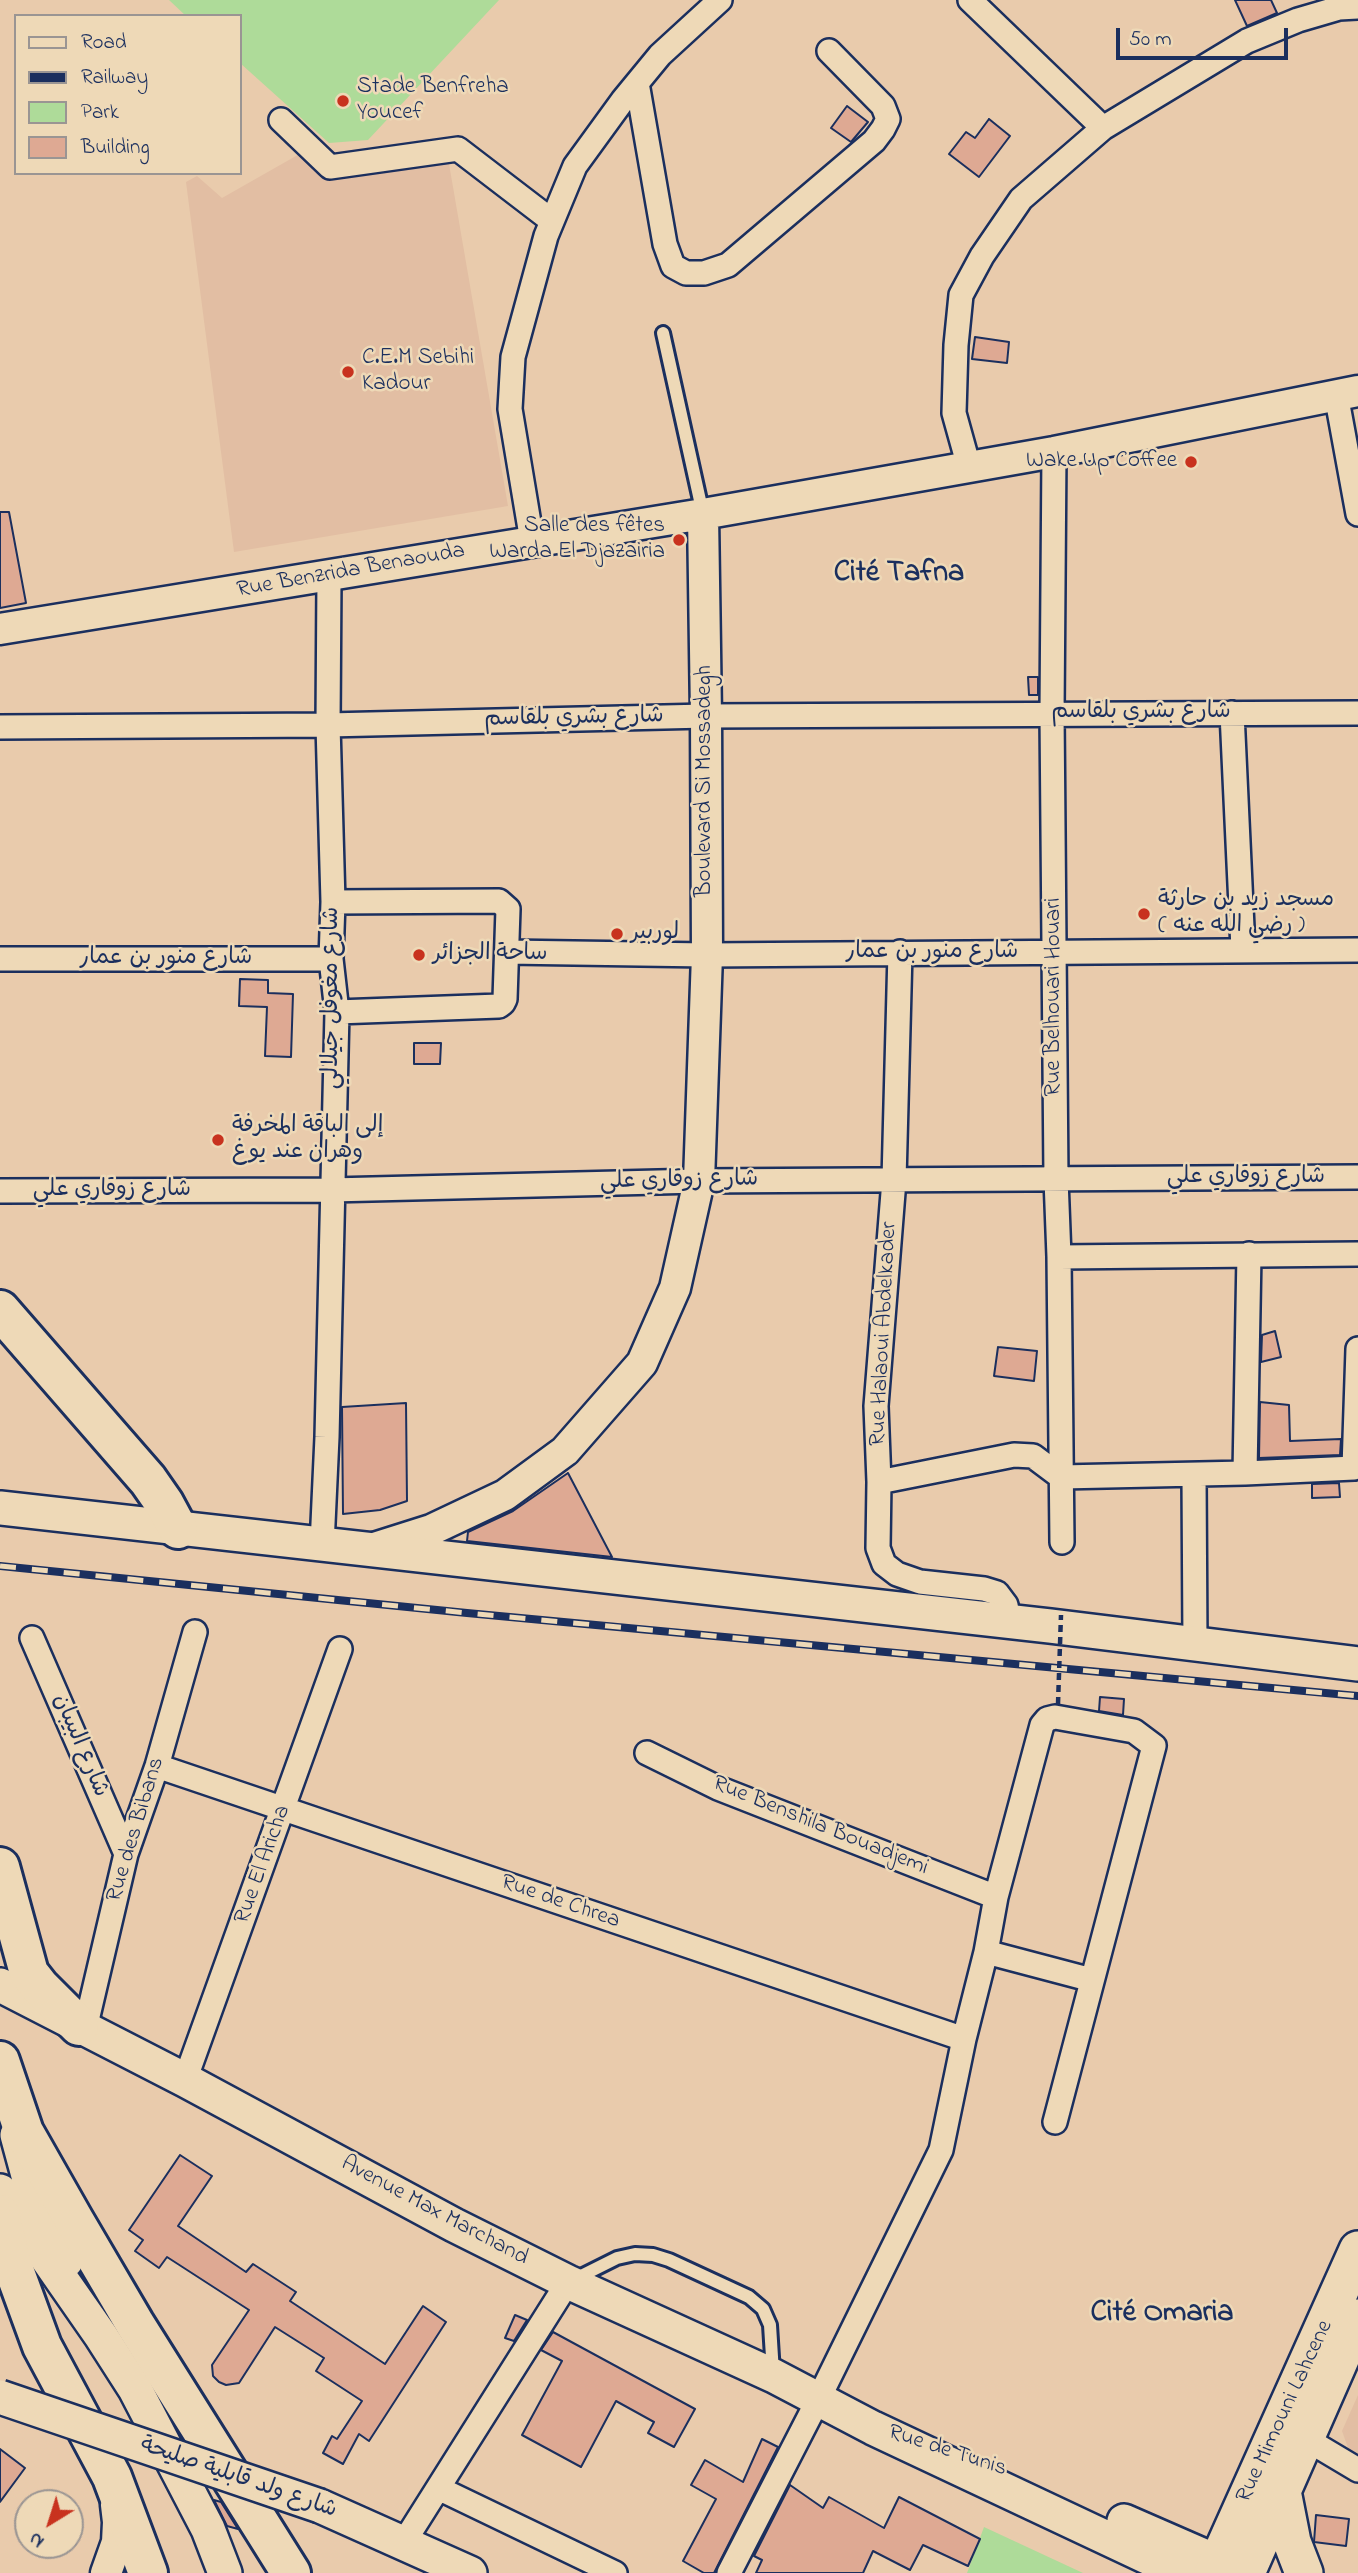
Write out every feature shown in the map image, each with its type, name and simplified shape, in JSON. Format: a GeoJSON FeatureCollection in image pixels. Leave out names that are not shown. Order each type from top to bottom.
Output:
{"type":"FeatureCollection","features":[{"type":"Feature","properties":{"kind":"highway"},"geometry":{"type":"LineString","coordinates":[[0,1310],[148,1480],[178,1529]]}},
{"type":"Feature","properties":{"kind":"highway"},"geometry":{"type":"LineString","coordinates":[[0,1867],[29,1973],[82,2028]]}},
{"type":"Feature","properties":{"kind":"highway"},"geometry":{"type":"LineString","coordinates":[[0,2061],[24,2132],[55,2187],[135,2324],[291,2573]]}},
{"type":"Feature","properties":{"kind":"highway"},"geometry":{"type":"LineString","coordinates":[[0,2214],[12,2264],[41,2346],[112,2477],[148,2573]]}},
{"type":"Feature","properties":{"kind":"main road"},"geometry":{"type":"LineString","coordinates":[[0,1508],[1009,1622],[1354,1664]]}},
{"type":"Feature","properties":{"kind":"main road","name":"Avenue Max Marchand"},"geometry":{"type":"LineString","coordinates":[[13,1992],[185,2080],[454,2225],[568,2282],[774,2376],[873,2428]]}},
{"type":"Feature","properties":{"kind":"main road"},"geometry":{"type":"LineString","coordinates":[[0,2069],[30,2183],[101,2336]]}},
{"type":"Feature","properties":{"kind":"main road"},"geometry":{"type":"LineString","coordinates":[[0,2191],[135,2389],[208,2529],[225,2573]]}},
{"type":"Feature","properties":{"kind":"main road","name":"Rue Mimouni Lahcene"},"geometry":{"type":"LineString","coordinates":[[1225,2570],[1358,2250]]}},
{"type":"Feature","properties":{"kind":"main road","name":"Rue Mimouni Lahcene"},"geometry":{"type":"LineString","coordinates":[[1225,2570],[1282,2491],[1358,2318]]}},
{"type":"Feature","properties":{"kind":"main road","name":"شارع ولد قابلية صليحة"},"geometry":{"type":"LineString","coordinates":[[0,2397],[320,2506],[470,2573]]}},
{"type":"Feature","properties":{"kind":"main road","name":"Rue de Tunis"},"geometry":{"type":"LineString","coordinates":[[873,2428],[980,2458],[1225,2570]]}},
{"type":"Feature","properties":{"kind":"main road","name":"Rue de Tunis"},"geometry":{"type":"LineString","coordinates":[[873,2428],[1181,2572]]}},
{"type":"Feature","properties":{"kind":"main road"},"geometry":{"type":"LineString","coordinates":[[1282,2491],[1292,2542],[1304,2573]]}},
{"type":"Feature","properties":{"kind":"street"},"geometry":{"type":"LineString","coordinates":[[532,541],[510,409],[513,357],[552,221],[575,166],[637,83],[660,55],[720,0]]}},
{"type":"Feature","properties":{"kind":"street"},"geometry":{"type":"LineString","coordinates":[[970,0],[1102,128]]}},
{"type":"Feature","properties":{"kind":"street"},"geometry":{"type":"LineString","coordinates":[[969,467],[954,413],[961,295],[982,256],[1021,199],[1102,128],[1247,41],[1298,20],[1339,8],[1358,7]]}},
{"type":"Feature","properties":{"kind":"street"},"geometry":{"type":"LineString","coordinates":[[637,83],[669,255],[673,266],[686,272],[704,273],[728,265],[874,141],[883,129],[888,119],[883,106],[829,51]]}},
{"type":"Feature","properties":{"kind":"street"},"geometry":{"type":"LineString","coordinates":[[281,120],[330,167],[458,149],[552,221]]}},
{"type":"Feature","properties":{"kind":"street"},"geometry":{"type":"LineString","coordinates":[[702,514],[1054,452],[1347,392],[1358,514]]}},
{"type":"Feature","properties":{"kind":"street","name":"Rue Belhouari Houari"},"geometry":{"type":"LineString","coordinates":[[1054,452],[1052,713],[1062,1542]]}},
{"type":"Feature","properties":{"kind":"street","name":"Rue Benzrida Benaouda"},"geometry":{"type":"LineString","coordinates":[[0,629],[702,514]]}},
{"type":"Feature","properties":{"kind":"street","name":"Boulevard Si Mossadegh"},"geometry":{"type":"LineString","coordinates":[[366,1551],[431,1530],[505,1495],[565,1451],[642,1363],[675,1289],[699,1181],[707,955],[702,514]]}},
{"type":"Feature","properties":{"kind":"street","name":"شارع مغوفل جيلالي"},"geometry":{"type":"LineString","coordinates":[[322,1545],[337,1012],[331,959],[329,576]]}},
{"type":"Feature","properties":{"kind":"street"},"geometry":{"type":"LineString","coordinates":[[1232,713],[1242,949]]}},
{"type":"Feature","properties":{"kind":"street","name":"شارع بشري بلقاسم"},"geometry":{"type":"LineString","coordinates":[[0,727],[328,725],[706,716],[1358,713]]}},
{"type":"Feature","properties":{"kind":"street"},"geometry":{"type":"LineString","coordinates":[[332,902],[499,901],[508,909],[505,999],[499,1006],[337,1012]]}},
{"type":"Feature","properties":{"kind":"street","name":"شارع منور بن عمار"},"geometry":{"type":"LineString","coordinates":[[507,952],[707,955],[1358,950]]}},
{"type":"Feature","properties":{"kind":"street","name":"Rue Halaoui Abdelkader"},"geometry":{"type":"LineString","coordinates":[[900,952],[894,1180],[876,1406],[878,1548],[884,1564],[897,1574],[919,1582],[984,1589],[997,1593],[1006,1605],[1009,1622]]}},
{"type":"Feature","properties":{"kind":"street","name":"شارع منور بن عمار"},"geometry":{"type":"LineString","coordinates":[[0,959],[331,959]]}},
{"type":"Feature","properties":{"kind":"street","name":"شارع زوقاري علي"},"geometry":{"type":"LineString","coordinates":[[0,1191],[331,1190],[699,1181],[1358,1177]]}},
{"type":"Feature","properties":{"kind":"street"},"geometry":{"type":"LineString","coordinates":[[1245,1473],[1249,1254]]}},
{"type":"Feature","properties":{"kind":"street"},"geometry":{"type":"LineString","coordinates":[[1059,1257],[1358,1254]]}},
{"type":"Feature","properties":{"kind":"street"},"geometry":{"type":"LineString","coordinates":[[879,1482],[1014,1455],[1033,1456],[1061,1477],[1194,1475],[1356,1467],[1358,1349]]}},
{"type":"Feature","properties":{"kind":"street"},"geometry":{"type":"LineString","coordinates":[[1194,1475],[1195,1644]]}},
{"type":"Feature","properties":{"kind":"street","name":"Rue des Bibans"},"geometry":{"type":"LineString","coordinates":[[82,2028],[126,1854],[157,1766],[195,1632]]}},
{"type":"Feature","properties":{"kind":"street","name":"شارع البيبان"},"geometry":{"type":"LineString","coordinates":[[32,1638],[126,1854]]}},
{"type":"Feature","properties":{"kind":"street","name":"Rue El Aricha"},"geometry":{"type":"LineString","coordinates":[[185,2080],[340,1649]]}},
{"type":"Feature","properties":{"kind":"street"},"geometry":{"type":"LineString","coordinates":[[729,2573],[941,2150],[996,1897],[1042,1725],[1047,1719],[1055,1717],[1133,1731],[1154,1745],[1055,2122]]}},
{"type":"Feature","properties":{"kind":"street","name":"Rue Benshila Bouadjemi"},"geometry":{"type":"LineString","coordinates":[[647,1753],[718,1788],[996,1897]]}},
{"type":"Feature","properties":{"kind":"street","name":"Rue de Chrea"},"geometry":{"type":"LineString","coordinates":[[157,1766],[964,2039]]}},
{"type":"Feature","properties":{"kind":"street"},"geometry":{"type":"LineString","coordinates":[[986,1952],[1092,1980]]}},
{"type":"Feature","properties":{"kind":"street"},"geometry":{"type":"LineString","coordinates":[[404,2542],[568,2282]]}},
{"type":"Feature","properties":{"kind":"street"},"geometry":{"type":"LineString","coordinates":[[1306,2439],[1358,2470]]}},
{"type":"Feature","properties":{"kind":"street"},"geometry":{"type":"LineString","coordinates":[[106,2573],[117,2542],[118,2522],[112,2477]]}},
{"type":"Feature","properties":{"kind":"street"},"geometry":{"type":"LineString","coordinates":[[438,2487],[615,2573]]}},
{"type":"Feature","properties":{"kind":"lane"},"geometry":{"type":"LineString","coordinates":[[663,333],[702,514]]}},
{"type":"Feature","properties":{"kind":"lane"},"geometry":{"type":"LineString","coordinates":[[568,2282],[617,2258],[635,2254],[653,2255],[669,2260],[749,2297],[763,2309],[770,2325],[774,2376]]}},
{"type":"Feature","properties":{"kind":"path"},"geometry":{"type":"LineString","coordinates":[[1058,1704],[1061,1615]]}},
{"type":"Feature","properties":{"kind":"shaded area","name":"C.E.M Sebihi Kadour"},"geometry":{"type":"Polygon","coordinates":[[[310,148],[320,178],[448,158],[508,506],[234,552],[186,182],[197,176],[222,198],[310,148]]]}},
{"type":"Feature","properties":{"kind":"shaded area"},"geometry":{"type":"Polygon","coordinates":[[[1358,2395],[1358,2459],[1351,2456],[1342,2431],[1358,2395]]]}},
{"type":"Feature","properties":{"kind":"green space","name":"Stade Benfreha Youcef"},"geometry":{"type":"Polygon","coordinates":[[[169,0],[499,0],[368,140],[329,143],[242,65],[242,14],[184,14],[169,0]]]}},
{"type":"Feature","properties":{"kind":"green space"},"geometry":{"type":"Polygon","coordinates":[[[984,2527],[1083,2573],[967,2573],[984,2527]]]}},
{"type":"Feature","properties":{"kind":"building"},"geometry":{"type":"Polygon","coordinates":[[[1235,0],[1271,0],[1277,13],[1247,26],[1235,0]]]}},
{"type":"Feature","properties":{"kind":"building"},"geometry":{"type":"Polygon","coordinates":[[[847,106],[868,122],[851,142],[831,128],[847,106]]]}},
{"type":"Feature","properties":{"kind":"building"},"geometry":{"type":"Polygon","coordinates":[[[989,119],[1010,136],[979,177],[949,154],[966,132],[975,138],[989,119]]]}},
{"type":"Feature","properties":{"kind":"building"},"geometry":{"type":"Polygon","coordinates":[[[975,337],[1009,342],[1007,363],[972,359],[975,337]]]}},
{"type":"Feature","properties":{"kind":"building"},"geometry":{"type":"Polygon","coordinates":[[[0,512],[9,512],[26,603],[0,608],[0,512]]]}},
{"type":"Feature","properties":{"kind":"building"},"geometry":{"type":"Polygon","coordinates":[[[1028,677],[1038,677],[1038,695],[1029,695],[1028,677]]]}},
{"type":"Feature","properties":{"kind":"building"},"geometry":{"type":"Polygon","coordinates":[[[240,979],[268,980],[268,993],[293,994],[291,1057],[265,1056],[267,1007],[239,1006],[240,979]]]}},
{"type":"Feature","properties":{"kind":"building"},"geometry":{"type":"Polygon","coordinates":[[[414,1043],[441,1043],[440,1064],[414,1064],[414,1043]]]}},
{"type":"Feature","properties":{"kind":"building"},"geometry":{"type":"Polygon","coordinates":[[[1275,1331],[1281,1357],[1261,1362],[1262,1335],[1275,1331]]]}},
{"type":"Feature","properties":{"kind":"building"},"geometry":{"type":"Polygon","coordinates":[[[998,1347],[1037,1351],[1034,1381],[994,1376],[998,1347]]]}},
{"type":"Feature","properties":{"kind":"building"},"geometry":{"type":"Polygon","coordinates":[[[1260,1402],[1289,1405],[1290,1441],[1341,1439],[1340,1455],[1259,1458],[1260,1402]]]}},
{"type":"Feature","properties":{"kind":"building"},"geometry":{"type":"Polygon","coordinates":[[[406,1403],[407,1501],[380,1510],[343,1514],[342,1407],[406,1403]]]}},
{"type":"Feature","properties":{"kind":"building"},"geometry":{"type":"Polygon","coordinates":[[[568,1473],[612,1557],[467,1541],[468,1532],[513,1511],[568,1473]]]}},
{"type":"Feature","properties":{"kind":"building"},"geometry":{"type":"Polygon","coordinates":[[[1339,1483],[1340,1497],[1312,1498],[1312,1484],[1339,1483]]]}},
{"type":"Feature","properties":{"kind":"building"},"geometry":{"type":"Polygon","coordinates":[[[1100,1697],[1124,1699],[1123,1715],[1099,1711],[1100,1697]]]}},
{"type":"Feature","properties":{"kind":"building"},"geometry":{"type":"Polygon","coordinates":[[[180,2155],[212,2176],[178,2226],[246,2272],[253,2264],[296,2292],[290,2301],[385,2364],[423,2306],[446,2322],[369,2441],[359,2434],[343,2464],[323,2453],[332,2436],[337,2439],[362,2401],[316,2371],[324,2358],[275,2327],[239,2383],[226,2385],[219,2382],[213,2376],[212,2365],[249,2310],[167,2257],[159,2268],[135,2251],[143,2240],[129,2230],[180,2155]]]}},
{"type":"Feature","properties":{"kind":"building"},"geometry":{"type":"Polygon","coordinates":[[[515,2315],[527,2320],[514,2341],[505,2338],[515,2315]]]}},
{"type":"Feature","properties":{"kind":"building"},"geometry":{"type":"Polygon","coordinates":[[[553,2332],[695,2409],[674,2447],[648,2433],[654,2422],[616,2401],[581,2467],[522,2435],[562,2361],[541,2350],[553,2332]]]}},
{"type":"Feature","properties":{"kind":"building"},"geometry":{"type":"Polygon","coordinates":[[[762,2439],[778,2447],[714,2573],[704,2573],[683,2561],[716,2499],[691,2485],[705,2460],[743,2482],[762,2439]]]}},
{"type":"Feature","properties":{"kind":"building"},"geometry":{"type":"Polygon","coordinates":[[[0,2449],[25,2468],[0,2502],[0,2449]]]}},
{"type":"Feature","properties":{"kind":"building"},"geometry":{"type":"Polygon","coordinates":[[[790,2485],[823,2508],[829,2497],[884,2528],[899,2497],[980,2539],[968,2566],[923,2545],[910,2570],[873,2551],[863,2573],[756,2573],[762,2560],[754,2556],[790,2485]]]}},
{"type":"Feature","properties":{"kind":"building"},"geometry":{"type":"Polygon","coordinates":[[[214,2500],[221,2502],[238,2529],[227,2526],[214,2500]]]}},
{"type":"Feature","properties":{"kind":"building"},"geometry":{"type":"Polygon","coordinates":[[[1316,2515],[1349,2519],[1346,2546],[1314,2542],[1316,2515]]]}},
{"type":"Feature","properties":{"kind":"railway"},"geometry":{"type":"LineString","coordinates":[[0,1566],[467,1613],[1358,1696]]}},
{"type":"Feature","properties":{"kind":"place","name":"Stade Benfreha Youcef"},"geometry":{"type":"Point","coordinates":[343,101]}},
{"type":"Feature","properties":{"kind":"place","name":"C.E.M Sebihi Kadour"},"geometry":{"type":"Point","coordinates":[348,372]}},
{"type":"Feature","properties":{"kind":"place","name":"Wake Up Coffee"},"geometry":{"type":"Point","coordinates":[1191,462]}},
{"type":"Feature","properties":{"kind":"place","name":"Salle des fêtes Warda El Djazairia"},"geometry":{"type":"Point","coordinates":[679,540]}},
{"type":"Feature","properties":{"kind":"place","name":"مسجد زيد بن حارثة ( رضي الله عنه )"},"geometry":{"type":"Point","coordinates":[1144,914]}},
{"type":"Feature","properties":{"kind":"place","name":"لوربير"},"geometry":{"type":"Point","coordinates":[617,934]}},
{"type":"Feature","properties":{"kind":"place","name":"ساحة الجزائر"},"geometry":{"type":"Point","coordinates":[419,955]}},
{"type":"Feature","properties":{"kind":"place","name":"إلى الباقة المخرفة وهران عند يوغ"},"geometry":{"type":"Point","coordinates":[218,1140]}},
{"type":"Feature","properties":{"kind":"district","name":"Cité Tafna"},"geometry":{"type":"Point","coordinates":[899,575]}},
{"type":"Feature","properties":{"kind":"district","name":"Cité Omaria"},"geometry":{"type":"Point","coordinates":[1162,2315]}}]}
